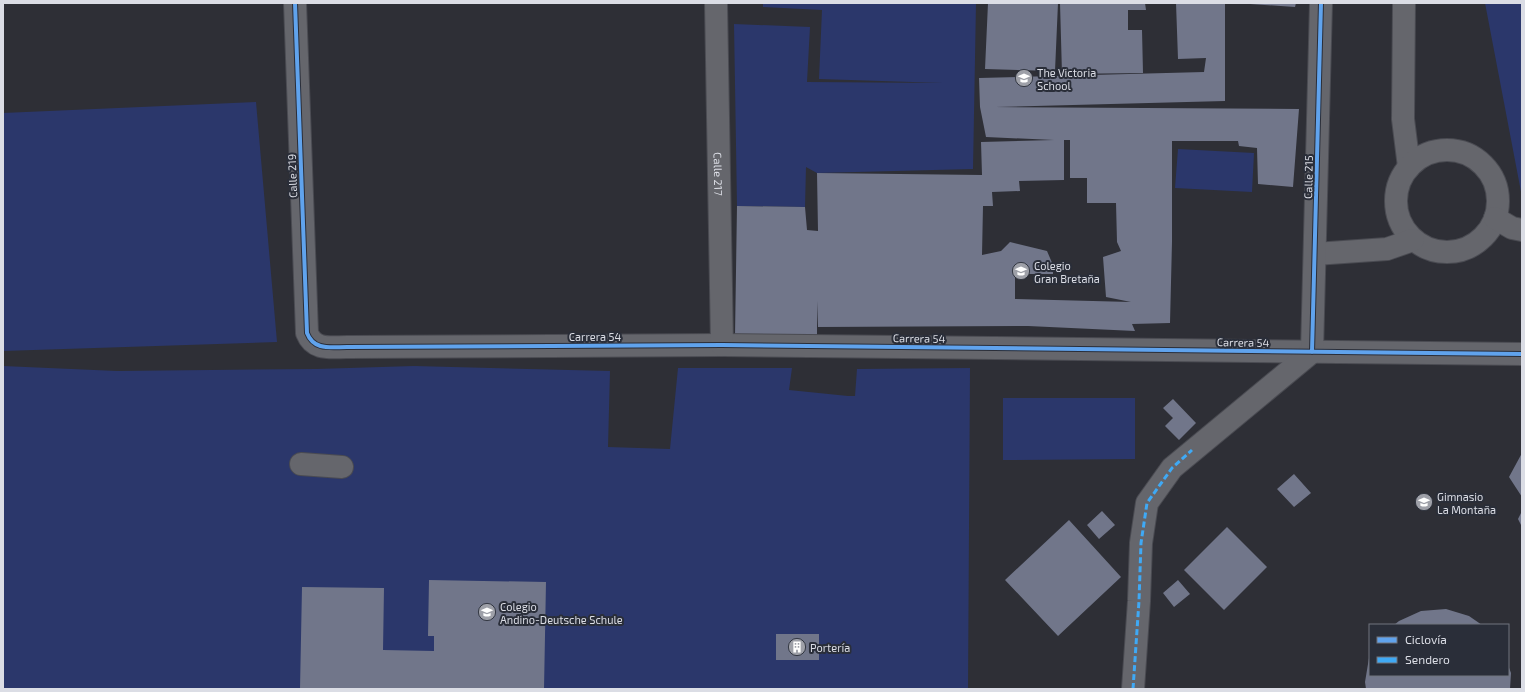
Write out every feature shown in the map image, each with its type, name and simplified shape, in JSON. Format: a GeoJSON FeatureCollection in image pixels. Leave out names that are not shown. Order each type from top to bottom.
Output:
{"type":"FeatureCollection","features":[{"type":"Feature","properties":{"kind":"street","name":"Calle 219"},"geometry":{"type":"LineString","coordinates":[[295,3],[307,333],[310,340],[316,345]]}},
{"type":"Feature","properties":{"kind":"street","name":"Calle 217"},"geometry":{"type":"LineString","coordinates":[[716,3],[722,344]]}},
{"type":"Feature","properties":{"kind":"street","name":"Calle 215"},"geometry":{"type":"LineString","coordinates":[[1312,352],[1321,3]]}},
{"type":"Feature","properties":{"kind":"street"},"geometry":{"type":"LineString","coordinates":[[1404,3],[1403,119],[1409,167]]}},
{"type":"Feature","properties":{"kind":"street"},"geometry":{"type":"LineString","coordinates":[[1444,150],[1464,153],[1481,163],[1493,179],[1498,198],[1495,218],[1485,236],[1469,248],[1450,253],[1430,250],[1413,240],[1401,224],[1396,204],[1399,185],[1409,167],[1424,155],[1444,150]]}},
{"type":"Feature","properties":{"kind":"street"},"geometry":{"type":"LineString","coordinates":[[1495,218],[1512,228],[1522,230]]}},
{"type":"Feature","properties":{"kind":"street"},"geometry":{"type":"LineString","coordinates":[[1315,254],[1387,249],[1413,240]]}},
{"type":"Feature","properties":{"kind":"street","name":"Carrera 54"},"geometry":{"type":"LineString","coordinates":[[316,345],[326,347],[355,347],[722,344],[1522,354]]}},
{"type":"Feature","properties":{"kind":"street"},"geometry":{"type":"LineString","coordinates":[[1133,689],[1141,543],[1147,503],[1172,468],[1312,352]]}},
{"type":"Feature","properties":{"kind":"street"},"geometry":{"type":"LineString","coordinates":[[301,464],[342,467]]}},
{"type":"Feature","properties":{"kind":"shaded area"},"geometry":{"type":"Polygon","coordinates":[[[763,3],[976,3],[973,169],[817,173],[806,167],[805,207],[737,206],[734,24],[810,27],[807,82],[943,83],[819,79],[822,10],[763,7],[763,3]]]}},
{"type":"Feature","properties":{"kind":"shaded area"},"geometry":{"type":"Polygon","coordinates":[[[1485,3],[1522,3],[1522,197],[1485,3]]]}},
{"type":"Feature","properties":{"kind":"shaded area"},"geometry":{"type":"Polygon","coordinates":[[[256,102],[277,342],[3,351],[3,113],[256,102]]]}},
{"type":"Feature","properties":{"kind":"shaded area"},"geometry":{"type":"Polygon","coordinates":[[[1178,149],[1254,153],[1252,192],[1175,188],[1178,149]]]}},
{"type":"Feature","properties":{"kind":"shaded area"},"geometry":{"type":"Polygon","coordinates":[[[3,366],[117,371],[316,369],[414,366],[610,371],[608,447],[670,449],[678,368],[792,368],[789,390],[855,396],[857,369],[970,368],[968,689],[3,689],[3,366]]]}},
{"type":"Feature","properties":{"kind":"shaded area"},"geometry":{"type":"Polygon","coordinates":[[[1003,398],[1135,398],[1135,459],[1003,460],[1003,398]]]}},
{"type":"Feature","properties":{"kind":"building"},"geometry":{"type":"Polygon","coordinates":[[[988,3],[1058,3],[1055,71],[985,69],[988,3]]]}},
{"type":"Feature","properties":{"kind":"building"},"geometry":{"type":"Polygon","coordinates":[[[1060,3],[1145,3],[1146,10],[1128,10],[1128,30],[1142,30],[1143,73],[1062,74],[1060,3]]]}},
{"type":"Feature","properties":{"kind":"building","name":"Colegio Gran Bretaña"},"geometry":{"type":"Polygon","coordinates":[[[1176,3],[1225,3],[1225,101],[995,107],[1299,109],[1293,187],[1258,184],[1257,148],[1239,146],[1238,141],[1172,141],[1170,323],[1132,324],[1135,331],[1028,326],[818,327],[817,301],[817,337],[735,336],[737,206],[805,207],[807,230],[818,231],[817,173],[982,175],[981,142],[1054,140],[986,137],[980,107],[979,78],[1204,72],[1206,58],[1178,59],[1176,3]],[[1064,140],[1064,180],[1019,181],[1020,191],[992,192],[993,206],[983,206],[982,255],[1001,251],[1010,242],[1047,251],[1053,265],[1053,274],[1015,274],[1015,299],[1131,302],[1106,297],[1103,257],[1121,251],[1117,242],[1116,203],[1087,203],[1087,178],[1070,178],[1070,140],[1064,140]]]}},
{"type":"Feature","properties":{"kind":"building"},"geometry":{"type":"Polygon","coordinates":[[[1250,3],[1296,3],[1295,7],[1250,3]]]}},
{"type":"Feature","properties":{"kind":"building"},"geometry":{"type":"Polygon","coordinates":[[[1173,399],[1196,423],[1179,440],[1165,426],[1173,418],[1163,408],[1173,399]]]}},
{"type":"Feature","properties":{"kind":"building"},"geometry":{"type":"Polygon","coordinates":[[[1522,453],[1522,497],[1509,477],[1522,453]]]}},
{"type":"Feature","properties":{"kind":"building"},"geometry":{"type":"Polygon","coordinates":[[[1294,474],[1311,493],[1294,507],[1277,489],[1294,474]]]}},
{"type":"Feature","properties":{"kind":"building"},"geometry":{"type":"Polygon","coordinates":[[[1102,511],[1115,525],[1099,539],[1087,525],[1102,511]]]}},
{"type":"Feature","properties":{"kind":"building"},"geometry":{"type":"Polygon","coordinates":[[[1522,511],[1522,527],[1518,519],[1522,511]]]}},
{"type":"Feature","properties":{"kind":"building"},"geometry":{"type":"Polygon","coordinates":[[[1069,520],[1121,577],[1058,636],[1005,580],[1069,520]]]}},
{"type":"Feature","properties":{"kind":"building"},"geometry":{"type":"Polygon","coordinates":[[[1227,527],[1267,567],[1224,610],[1184,570],[1227,527]]]}},
{"type":"Feature","properties":{"kind":"building","name":"Colegio Andino-Deutsche Schule"},"geometry":{"type":"Polygon","coordinates":[[[429,580],[546,582],[544,689],[300,689],[302,587],[384,588],[383,650],[434,651],[434,636],[428,636],[429,580]]]}},
{"type":"Feature","properties":{"kind":"building"},"geometry":{"type":"Polygon","coordinates":[[[1178,580],[1190,594],[1174,607],[1163,593],[1178,580]]]}},
{"type":"Feature","properties":{"kind":"building"},"geometry":{"type":"Polygon","coordinates":[[[1446,609],[1469,616],[1481,624],[1395,624],[1421,611],[1446,609]]]}},
{"type":"Feature","properties":{"kind":"building","name":"Portería"},"geometry":{"type":"Polygon","coordinates":[[[776,634],[819,634],[819,660],[776,660],[776,634]]]}},
{"type":"Feature","properties":{"kind":"building"},"geometry":{"type":"Polygon","coordinates":[[[1369,658],[1369,676],[1509,676],[1509,668],[1511,673],[1510,689],[1366,689],[1365,682],[1369,658]]]}},
{"type":"Feature","properties":{"kind":"marked path"},"geometry":{"type":"LineString","coordinates":[[1133,689],[1141,543],[1147,503],[1172,468],[1192,450]]}},
{"type":"Feature","properties":{"kind":"cycle path"},"geometry":{"type":"LineString","coordinates":[[295,3],[307,333],[314,343],[324,347],[722,345],[1522,354]]}},
{"type":"Feature","properties":{"kind":"cycle path"},"geometry":{"type":"LineString","coordinates":[[1312,352],[1321,3]]}},
{"type":"Feature","properties":{"kind":"place","name":"The Victoria School"},"geometry":{"type":"Point","coordinates":[1024,78]}},
{"type":"Feature","properties":{"kind":"place","name":"Colegio Gran Bretaña"},"geometry":{"type":"Point","coordinates":[1021,271]}},
{"type":"Feature","properties":{"kind":"place","name":"Gimnasio La Montaña"},"geometry":{"type":"Point","coordinates":[1424,502]}},
{"type":"Feature","properties":{"kind":"place","name":"Colegio Andino-Deutsche Schule"},"geometry":{"type":"Point","coordinates":[487,612]}},
{"type":"Feature","properties":{"kind":"place","name":"Portería"},"geometry":{"type":"Point","coordinates":[797,647]}}]}
